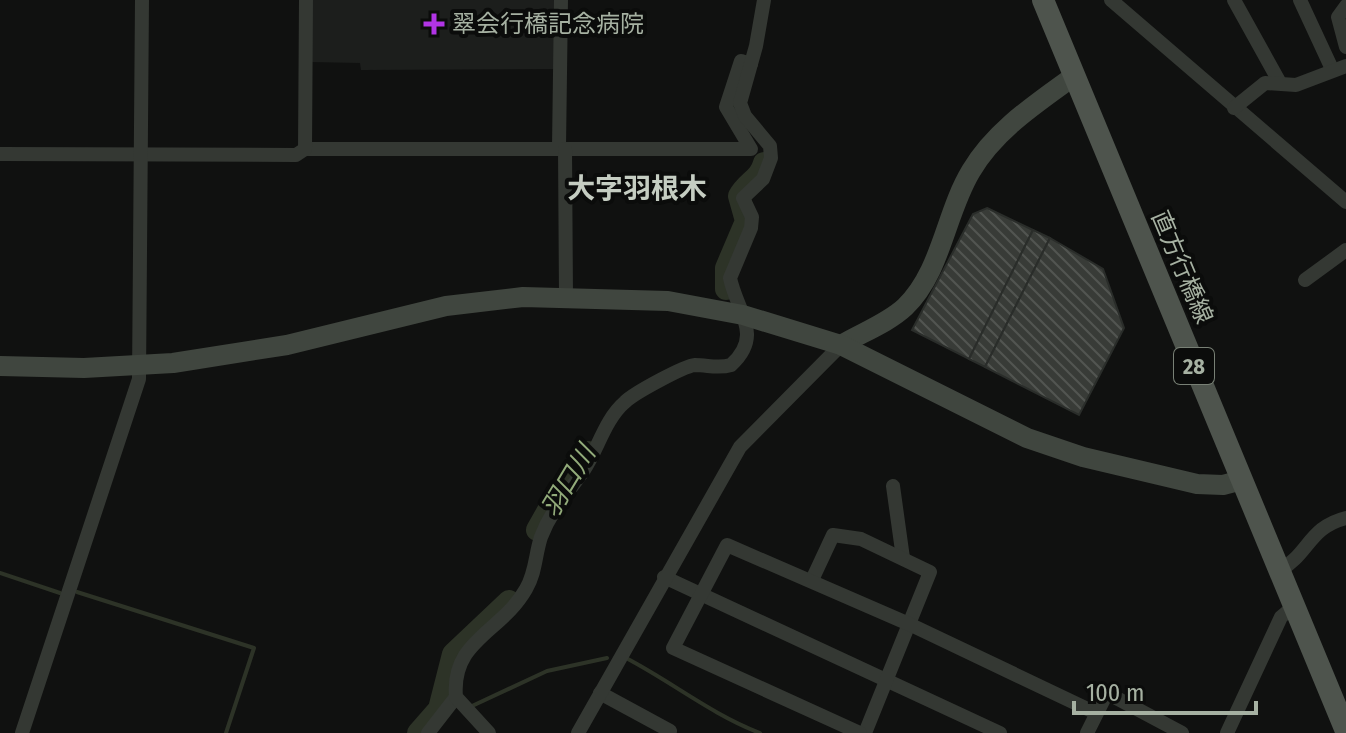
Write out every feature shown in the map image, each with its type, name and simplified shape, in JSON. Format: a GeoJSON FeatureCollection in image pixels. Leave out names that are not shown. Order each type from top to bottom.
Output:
{"type":"FeatureCollection","features":[{"type":"Feature","properties":{"kind":"main road","name":"直方行橋線"},"geometry":{"type":"LineString","coordinates":[[1043,0],[1346,731]]}},
{"type":"Feature","properties":{"kind":"street"},"geometry":{"type":"LineString","coordinates":[[22,733],[140,365],[142,0]]}},
{"type":"Feature","properties":{"kind":"street"},"geometry":{"type":"LineString","coordinates":[[305,149],[306,0]]}},
{"type":"Feature","properties":{"kind":"street"},"geometry":{"type":"LineString","coordinates":[[561,0],[566,296]]}},
{"type":"Feature","properties":{"kind":"street"},"geometry":{"type":"LineString","coordinates":[[428,733],[456,697],[457,666],[464,653],[497,625],[522,596],[537,565],[540,539],[551,515],[583,471],[623,403],[686,367],[731,365],[746,341],[749,326],[730,278],[751,228],[752,217],[743,198],[763,179],[771,158],[763,135],[741,109],[764,0]]}},
{"type":"Feature","properties":{"kind":"street"},"geometry":{"type":"LineString","coordinates":[[1111,0],[1346,202]]}},
{"type":"Feature","properties":{"kind":"street"},"geometry":{"type":"LineString","coordinates":[[1234,0],[1280,83]]}},
{"type":"Feature","properties":{"kind":"street"},"geometry":{"type":"LineString","coordinates":[[1234,108],[1265,83],[1311,82],[1339,68],[1300,0]]}},
{"type":"Feature","properties":{"kind":"street"},"geometry":{"type":"LineString","coordinates":[[1346,6],[1338,17],[1346,47]]}},
{"type":"Feature","properties":{"kind":"street"},"geometry":{"type":"LineString","coordinates":[[0,154],[296,155],[305,149],[751,149],[726,107],[741,61],[751,64]]}},
{"type":"Feature","properties":{"kind":"street"},"geometry":{"type":"LineString","coordinates":[[582,732],[664,577],[740,447],[841,345],[902,310],[916,295],[928,278],[972,169],[1019,116],[1074,76]]}},
{"type":"Feature","properties":{"kind":"street"},"geometry":{"type":"LineString","coordinates":[[1305,280],[1346,250]]}},
{"type":"Feature","properties":{"kind":"street"},"geometry":{"type":"LineString","coordinates":[[0,366],[140,365],[261,350],[446,306],[523,297],[668,301],[743,315],[841,345],[935,389],[987,419],[1050,446],[1125,469],[1197,484],[1223,485],[1242,480]]}},
{"type":"Feature","properties":{"kind":"street"},"geometry":{"type":"LineString","coordinates":[[893,486],[903,558]]}},
{"type":"Feature","properties":{"kind":"street"},"geometry":{"type":"LineString","coordinates":[[1279,571],[1293,563],[1314,533],[1326,524],[1346,518]]}},
{"type":"Feature","properties":{"kind":"street"},"geometry":{"type":"LineString","coordinates":[[812,580],[833,535],[861,539],[930,572],[909,624],[887,680],[863,733],[673,648],[695,602],[704,595],[727,545],[909,624],[1096,713]]}},
{"type":"Feature","properties":{"kind":"street"},"geometry":{"type":"LineString","coordinates":[[664,577],[1000,733]]}},
{"type":"Feature","properties":{"kind":"street"},"geometry":{"type":"LineString","coordinates":[[1227,733],[1281,617],[1294,606]]}},
{"type":"Feature","properties":{"kind":"street"},"geometry":{"type":"LineString","coordinates":[[600,693],[670,731]]}},
{"type":"Feature","properties":{"kind":"street"},"geometry":{"type":"LineString","coordinates":[[1087,733],[1107,693],[1182,733]]}},
{"type":"Feature","properties":{"kind":"street"},"geometry":{"type":"LineString","coordinates":[[456,697],[489,733]]}},
{"type":"Feature","properties":{"kind":"shaded area","name":"翠会行橋記念病院"},"geometry":{"type":"Polygon","coordinates":[[[310,0],[558,0],[555,69],[361,70],[360,63],[309,62],[310,0]]]}},
{"type":"Feature","properties":{"kind":"building"},"geometry":{"type":"Polygon","coordinates":[[[987,208],[1033,230],[969,359],[912,330],[973,214],[987,208]]]}},
{"type":"Feature","properties":{"kind":"building"},"geometry":{"type":"Polygon","coordinates":[[[1033,230],[1050,238],[985,367],[969,359],[1033,230]]]}},
{"type":"Feature","properties":{"kind":"building"},"geometry":{"type":"Polygon","coordinates":[[[1050,238],[1103,269],[1124,328],[1079,415],[985,367],[1050,238]]]}},
{"type":"Feature","properties":{"kind":"waterway","name":"羽口川"},"geometry":{"type":"LineString","coordinates":[[726,289],[726,268],[746,221],[739,196],[764,163]]}},
{"type":"Feature","properties":{"kind":"waterway","name":"羽口川"},"geometry":{"type":"LineString","coordinates":[[537,530],[560,489],[588,452]]}},
{"type":"Feature","properties":{"kind":"waterway"},"geometry":{"type":"LineString","coordinates":[[0,573],[60,593]]}},
{"type":"Feature","properties":{"kind":"waterway"},"geometry":{"type":"LineString","coordinates":[[77,592],[254,648],[226,733]]}},
{"type":"Feature","properties":{"kind":"waterway","name":"羽口川"},"geometry":{"type":"LineString","coordinates":[[418,733],[439,709],[453,654],[509,601]]}},
{"type":"Feature","properties":{"kind":"waterway"},"geometry":{"type":"LineString","coordinates":[[472,706],[547,671],[607,658]]}},
{"type":"Feature","properties":{"kind":"waterway"},"geometry":{"type":"LineString","coordinates":[[626,658],[725,717],[760,733]]}},
{"type":"Feature","properties":{"kind":"place","name":"翠会行橋記念病院"},"geometry":{"type":"Point","coordinates":[434,24]}},
{"type":"Feature","properties":{"kind":"district","name":"大字羽根木"},"geometry":{"type":"Point","coordinates":[637,188]}}]}
